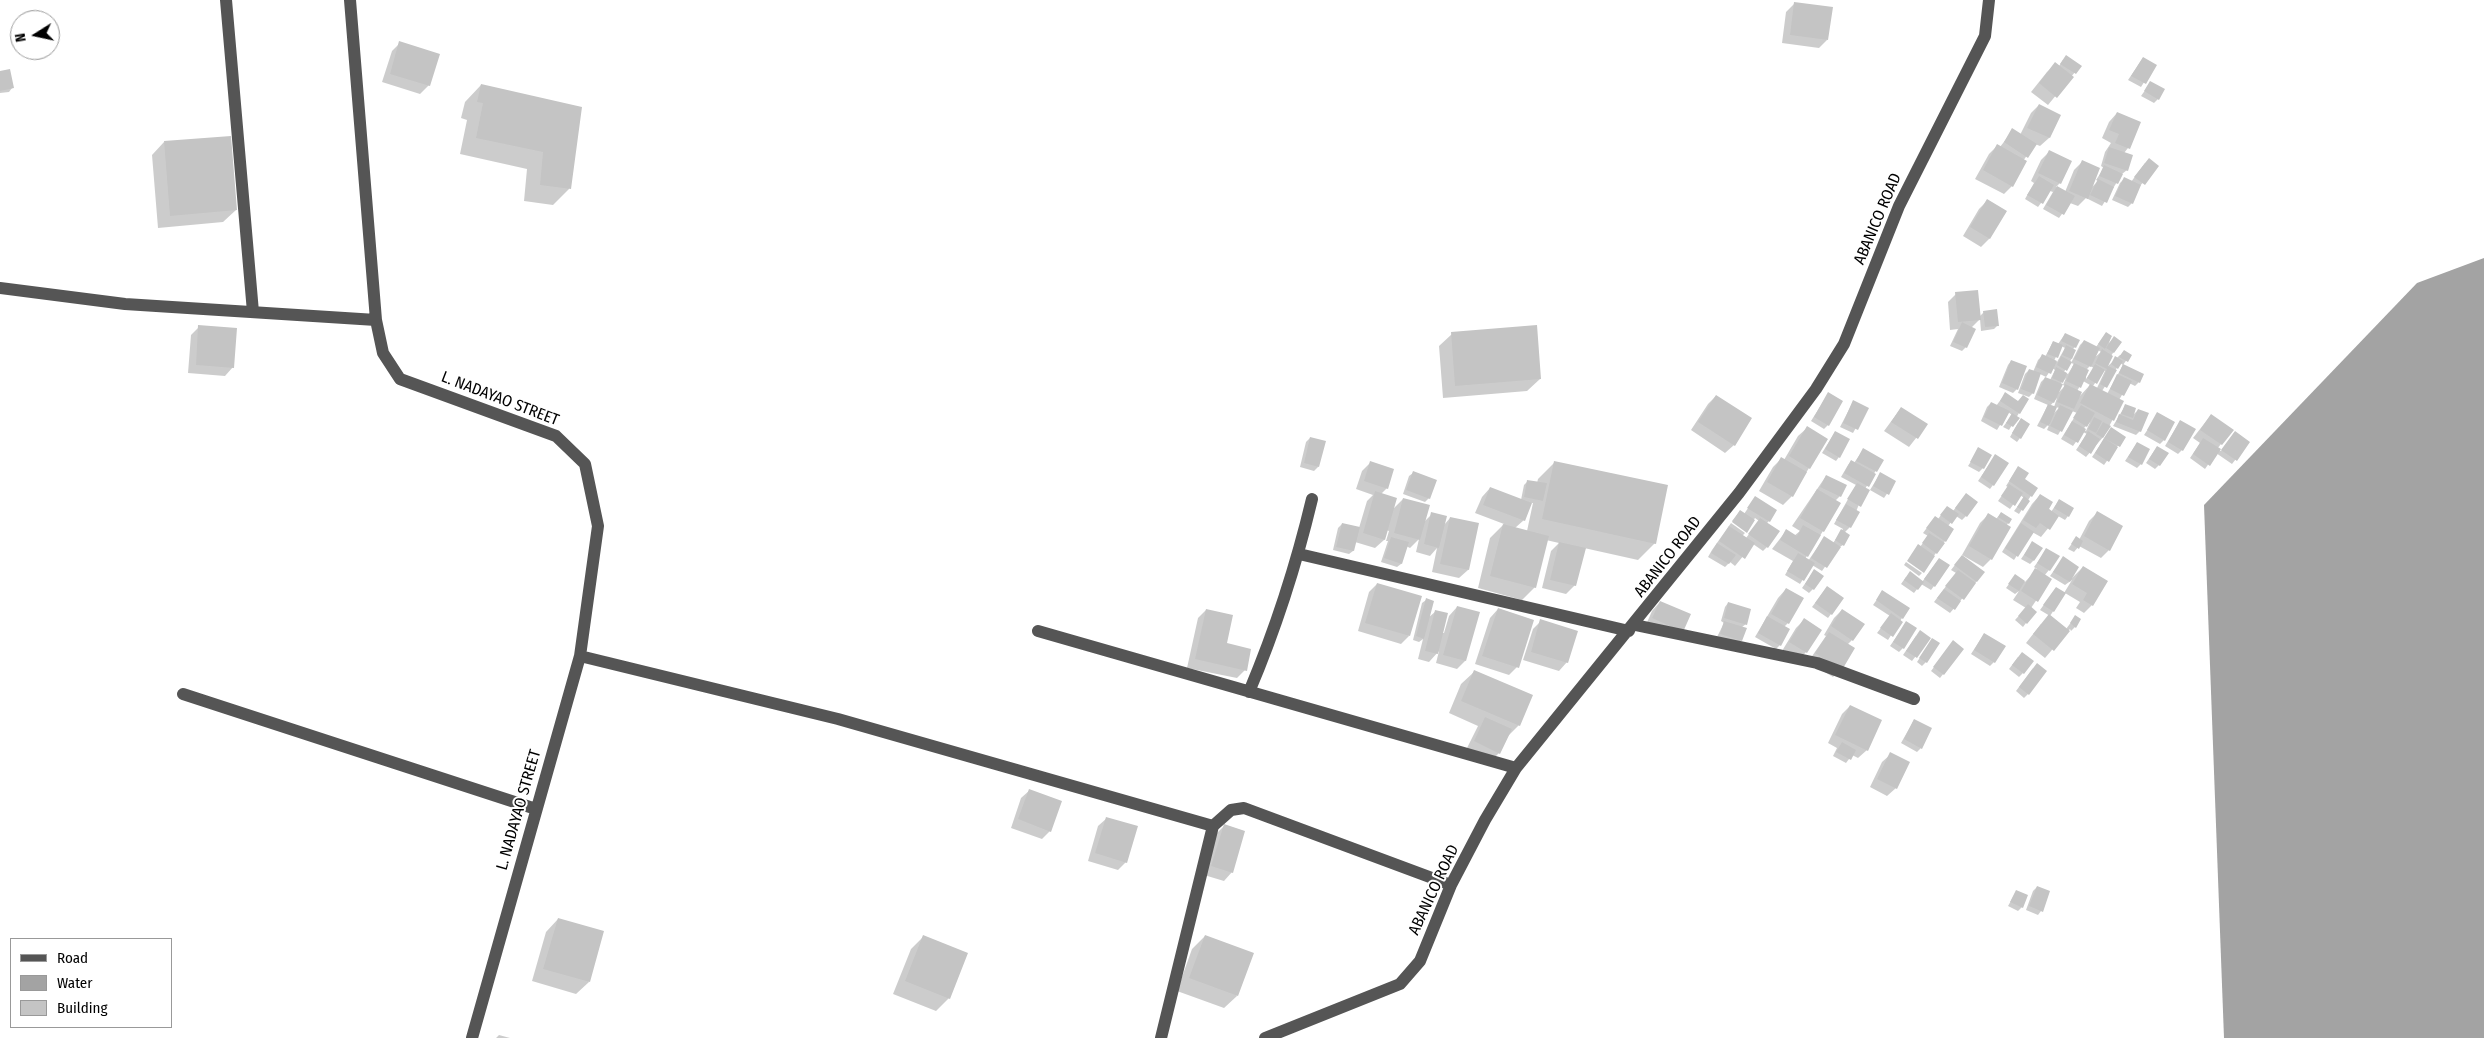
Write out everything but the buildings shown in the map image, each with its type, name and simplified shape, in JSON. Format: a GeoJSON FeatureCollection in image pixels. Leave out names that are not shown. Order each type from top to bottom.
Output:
{"type":"FeatureCollection","features":[{"type":"Feature","properties":{"kind":"street"},"geometry":{"type":"LineString","coordinates":[[226,0],[253,312]]}},
{"type":"Feature","properties":{"kind":"street","name":"L. NADAYAO STREET"},"geometry":{"type":"LineString","coordinates":[[350,0],[376,320],[383,353],[400,379],[556,436],[585,464],[598,526],[580,656],[472,1038]]}},
{"type":"Feature","properties":{"kind":"street","name":"ABANICO ROAD"},"geometry":{"type":"LineString","coordinates":[[1265,1038],[1400,984],[1420,960],[1452,885],[1485,820],[1516,768],[1632,628],[1739,493],[1816,389],[1844,344],[1899,206],[1985,36],[1989,0]]}},
{"type":"Feature","properties":{"kind":"street"},"geometry":{"type":"LineString","coordinates":[[0,288],[126,304],[376,320]]}},
{"type":"Feature","properties":{"kind":"street"},"geometry":{"type":"LineString","coordinates":[[1248,692],[1274,631],[1299,554],[1312,498]]}},
{"type":"Feature","properties":{"kind":"street"},"geometry":{"type":"LineString","coordinates":[[1299,554],[1632,628],[1817,663],[1914,699]]}},
{"type":"Feature","properties":{"kind":"street"},"geometry":{"type":"LineString","coordinates":[[1038,631],[1516,768]]}},
{"type":"Feature","properties":{"kind":"street"},"geometry":{"type":"LineString","coordinates":[[580,656],[838,719],[1213,826]]}},
{"type":"Feature","properties":{"kind":"street"},"geometry":{"type":"LineString","coordinates":[[183,694],[536,809]]}},
{"type":"Feature","properties":{"kind":"street"},"geometry":{"type":"LineString","coordinates":[[1161,1038],[1213,826],[1231,810],[1244,808],[1452,885]]}},
{"type":"Feature","properties":{"kind":"water"},"geometry":{"type":"Polygon","coordinates":[[[2484,258],[2484,1038],[2224,1038],[2204,505],[2417,283],[2484,258]]]}}]}
